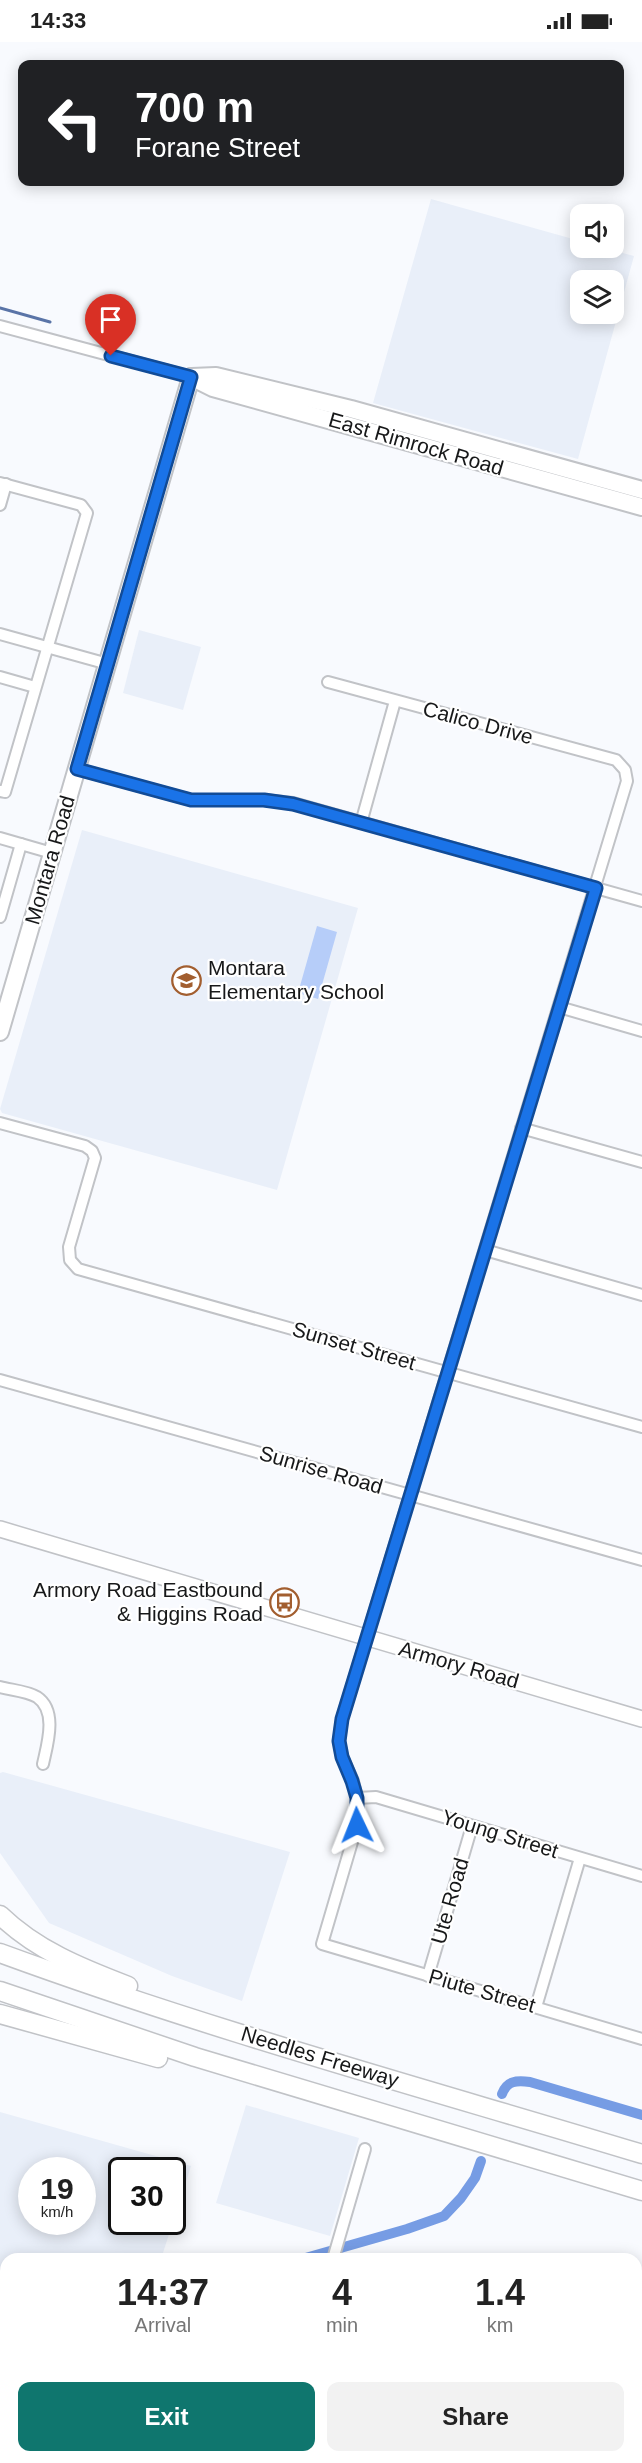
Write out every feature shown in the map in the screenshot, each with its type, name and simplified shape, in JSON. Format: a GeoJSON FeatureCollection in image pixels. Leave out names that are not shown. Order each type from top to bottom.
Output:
{"type":"FeatureCollection","features":[{"type":"Feature","properties":{"kind":"highway"},"geometry":{"type":"LineString","coordinates":[[0,1915],[19,1933],[51,1953],[108,1978],[290,2048]]}},
{"type":"Feature","properties":{"kind":"highway","name":"Needles Freeway"},"geometry":{"type":"LineString","coordinates":[[0,1953],[108,1991],[290,2048],[642,2154]]}},
{"type":"Feature","properties":{"kind":"highway","name":"Needles Freeway"},"geometry":{"type":"LineString","coordinates":[[0,1991],[130,2037],[642,2191]]}},
{"type":"Feature","properties":{"kind":"highway"},"geometry":{"type":"LineString","coordinates":[[0,2014],[167,2060],[349,2103]]}},
{"type":"Feature","properties":{"kind":"main road","name":"East Rimrock Road"},"geometry":{"type":"LineString","coordinates":[[191,377],[216,376],[351,409],[642,490]]}},
{"type":"Feature","properties":{"kind":"main road","name":"East Rimrock Road"},"geometry":{"type":"LineString","coordinates":[[191,377],[213,388],[642,507]]}},
{"type":"Feature","properties":{"kind":"main road","name":"Montara Road"},"geometry":{"type":"LineString","coordinates":[[0,1032],[191,377]]}},
{"type":"Feature","properties":{"kind":"main road","name":"Armory Road"},"geometry":{"type":"LineString","coordinates":[[0,1530],[642,1719]]}},
{"type":"Feature","properties":{"kind":"street","name":"East Rimrock Road"},"geometry":{"type":"LineString","coordinates":[[0,326],[191,377]]}},
{"type":"Feature","properties":{"kind":"street"},"geometry":{"type":"LineString","coordinates":[[0,505],[3,484],[81,505],[87,513],[4,792],[0,791]]}},
{"type":"Feature","properties":{"kind":"street"},"geometry":{"type":"LineString","coordinates":[[0,634],[108,664]]}},
{"type":"Feature","properties":{"kind":"street"},"geometry":{"type":"LineString","coordinates":[[0,677],[35,687]]}},
{"type":"Feature","properties":{"kind":"street","name":"Calico Drive"},"geometry":{"type":"LineString","coordinates":[[328,682],[616,760],[625,770],[627,781],[596,888]]}},
{"type":"Feature","properties":{"kind":"street"},"geometry":{"type":"LineString","coordinates":[[361,823],[395,700]]}},
{"type":"Feature","properties":{"kind":"street"},"geometry":{"type":"LineString","coordinates":[[77,769],[191,800],[264,800],[293,804],[642,901]]}},
{"type":"Feature","properties":{"kind":"street"},"geometry":{"type":"LineString","coordinates":[[0,838],[52,853]]}},
{"type":"Feature","properties":{"kind":"street"},"geometry":{"type":"LineString","coordinates":[[0,917],[21,844]]}},
{"type":"Feature","properties":{"kind":"street"},"geometry":{"type":"LineString","coordinates":[[357,1798],[342,1757],[339,1741],[342,1719],[596,888]]}},
{"type":"Feature","properties":{"kind":"street"},"geometry":{"type":"LineString","coordinates":[[559,1007],[642,1031]]}},
{"type":"Feature","properties":{"kind":"street","name":"Sunset Street"},"geometry":{"type":"LineString","coordinates":[[0,1123],[85,1146],[92,1151],[95,1158],[69,1247],[70,1260],[78,1269],[642,1427]]}},
{"type":"Feature","properties":{"kind":"street"},"geometry":{"type":"LineString","coordinates":[[521,1128],[642,1162]]}},
{"type":"Feature","properties":{"kind":"street"},"geometry":{"type":"LineString","coordinates":[[484,1250],[642,1294]]}},
{"type":"Feature","properties":{"kind":"street","name":"Sunrise Road"},"geometry":{"type":"LineString","coordinates":[[0,1380],[642,1560]]}},
{"type":"Feature","properties":{"kind":"street"},"geometry":{"type":"LineString","coordinates":[[0,1687],[37,1698],[48,1709],[50,1733],[43,1764]]}},
{"type":"Feature","properties":{"kind":"street","name":"Young Street"},"geometry":{"type":"LineString","coordinates":[[357,1798],[376,1797],[642,1876]]}},
{"type":"Feature","properties":{"kind":"street","name":"Piute Street"},"geometry":{"type":"LineString","coordinates":[[357,1798],[357,1825],[322,1944],[642,2039]]}},
{"type":"Feature","properties":{"kind":"street","name":"Ute Road"},"geometry":{"type":"LineString","coordinates":[[428,1976],[472,1826]]}},
{"type":"Feature","properties":{"kind":"street"},"geometry":{"type":"LineString","coordinates":[[536,2007],[580,1858]]}},
{"type":"Feature","properties":{"kind":"street"},"geometry":{"type":"LineString","coordinates":[[335,2253],[366,2149]]}},
{"type":"Feature","properties":{"kind":"shaded area"},"geometry":{"type":"Polygon","coordinates":[[[431,199],[570,238],[570,258],[624,258],[624,253],[634,256],[624,292],[624,270],[570,270],[570,324],[615,324],[578,459],[373,403],[431,199]]]}},
{"type":"Feature","properties":{"kind":"shaded area"},"geometry":{"type":"Polygon","coordinates":[[[139,630],[201,647],[183,710],[123,693],[139,630]]]}},
{"type":"Feature","properties":{"kind":"shaded area","name":"Montara Elementary School"},"geometry":{"type":"Polygon","coordinates":[[[82,830],[358,908],[277,1190],[2,1113],[0,1109],[82,830]]]}},
{"type":"Feature","properties":{"kind":"shaded area"},"geometry":{"type":"Polygon","coordinates":[[[317,926],[337,932],[318,999],[298,993],[317,926]]]}},
{"type":"Feature","properties":{"kind":"shaded area"},"geometry":{"type":"Polygon","coordinates":[[[0,1773],[290,1852],[242,2001],[172,1976],[49,1923],[0,1853],[0,1773]]]}},
{"type":"Feature","properties":{"kind":"shaded area"},"geometry":{"type":"Polygon","coordinates":[[[246,2105],[359,2138],[330,2236],[216,2203],[246,2105]]]}},
{"type":"Feature","properties":{"kind":"shaded area"},"geometry":{"type":"Polygon","coordinates":[[[0,2112],[159,2157],[108,2157],[108,2235],[169,2235],[163,2253],[0,2253],[0,2112]]]}},
{"type":"Feature","properties":{"kind":"shaded area"},"geometry":{"type":"Polygon","coordinates":[[[186,2165],[191,2166],[186,2182],[186,2165]]]}},
{"type":"Feature","properties":{"kind":"waterway"},"geometry":{"type":"LineString","coordinates":[[0,308],[50,322]]}},
{"type":"Feature","properties":{"kind":"waterway"},"geometry":{"type":"LineString","coordinates":[[502,2094],[513,2082],[530,2082],[642,2115]]}},
{"type":"Feature","properties":{"kind":"waterway"},"geometry":{"type":"LineString","coordinates":[[323,2253],[444,2216],[475,2178],[481,2161]]}},
{"type":"Feature","properties":{"kind":"place","name":"Montara Elementary School"},"geometry":{"type":"Point","coordinates":[187,980]}},
{"type":"Feature","properties":{"kind":"place","name":"Armory Road Eastbound & Higgins Road"},"geometry":{"type":"Point","coordinates":[284,1602]}},
{"type":"Feature","properties":{"kind":"route"},"geometry":{"type":"LineString","coordinates":[[111,356],[191,377],[77,769],[191,800],[264,800],[293,804],[596,888],[342,1719],[339,1741],[342,1757],[357,1798],[359,1814],[357,1825]]}}]}
